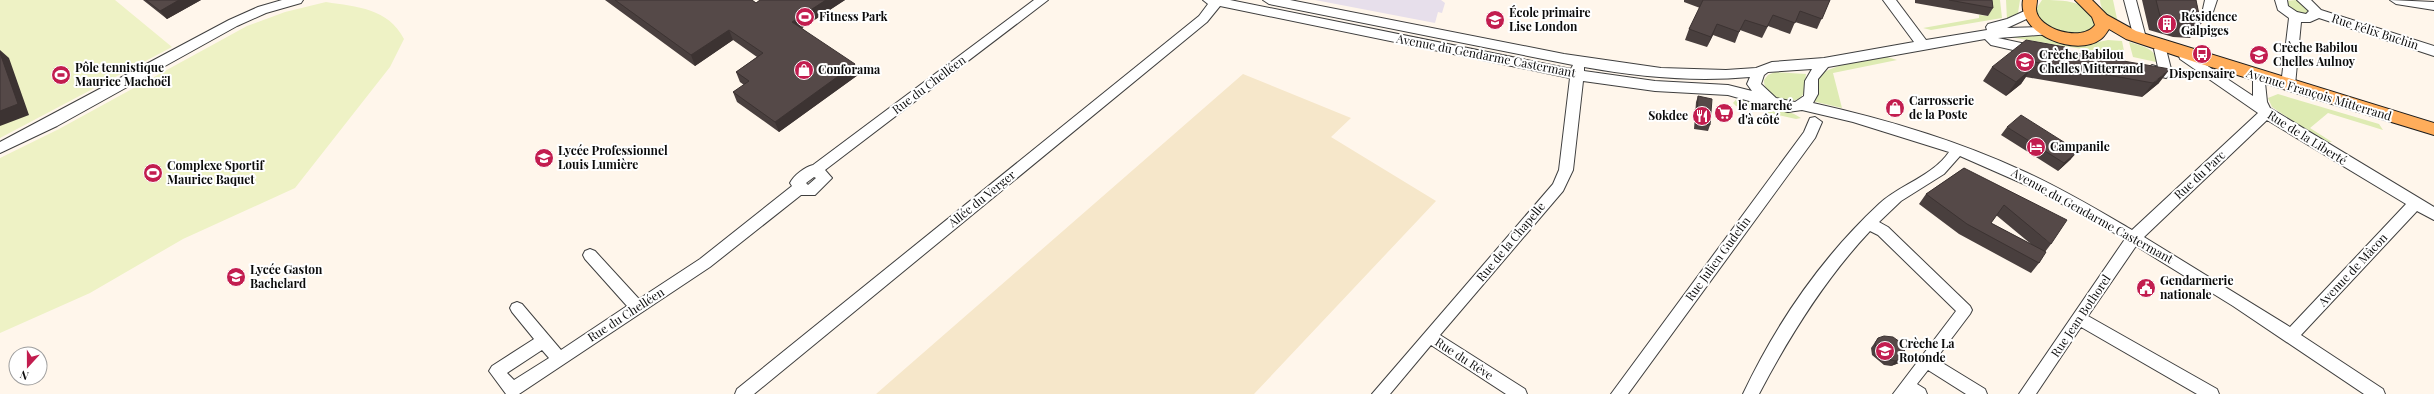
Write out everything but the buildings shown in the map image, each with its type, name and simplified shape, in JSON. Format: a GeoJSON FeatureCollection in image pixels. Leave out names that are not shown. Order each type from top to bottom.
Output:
{"type":"FeatureCollection","features":[{"type":"Feature","properties":{"kind":"main road"},"geometry":{"type":"LineString","coordinates":[[2028,4],[2033,20],[2047,31]]}},
{"type":"Feature","properties":{"kind":"main road","name":"Avenue François Mitterrand"},"geometry":{"type":"LineString","coordinates":[[2093,7],[2123,32],[2204,59],[2434,129]]}},
{"type":"Feature","properties":{"kind":"main road"},"geometry":{"type":"LineString","coordinates":[[2093,7],[2103,26],[2096,36]]}},
{"type":"Feature","properties":{"kind":"main road","name":"Avenue François Mitterrand"},"geometry":{"type":"LineString","coordinates":[[2047,31],[2074,40],[2086,40],[2096,36],[2125,39],[2185,56],[2204,59]]}},
{"type":"Feature","properties":{"kind":"street"},"geometry":{"type":"LineString","coordinates":[[0,148],[52,122],[233,23],[262,10],[297,0]]}},
{"type":"Feature","properties":{"kind":"street","name":"Rue du Chelléen"},"geometry":{"type":"LineString","coordinates":[[544,340],[497,371],[512,390],[705,263],[801,187],[797,183],[798,181],[813,170],[816,170],[1042,0]]}},
{"type":"Feature","properties":{"kind":"street","name":"Avenue du Gendarme Castermant"},"geometry":{"type":"LineString","coordinates":[[1216,0],[1489,58],[1577,68],[1673,74],[1718,75],[1758,72],[1775,66],[1824,63]]}},
{"type":"Feature","properties":{"kind":"street","name":"Allée du Verger"},"geometry":{"type":"LineString","coordinates":[[742,394],[1203,19],[1216,0]]}},
{"type":"Feature","properties":{"kind":"street"},"geometry":{"type":"LineString","coordinates":[[1247,0],[1299,11],[1316,10]]}},
{"type":"Feature","properties":{"kind":"street","name":"Avenue du Gendarme Castermant"},"geometry":{"type":"LineString","coordinates":[[1269,0],[1655,86],[1728,90],[1765,99],[1774,103],[1843,114],[1957,149],[2039,184],[2134,237],[2291,336],[2377,394]]}},
{"type":"Feature","properties":{"kind":"street"},"geometry":{"type":"LineString","coordinates":[[1889,0],[1923,45]]}},
{"type":"Feature","properties":{"kind":"street"},"geometry":{"type":"LineString","coordinates":[[2130,0],[2140,38]]}},
{"type":"Feature","properties":{"kind":"street"},"geometry":{"type":"LineString","coordinates":[[2279,0],[2285,11],[2295,16],[2312,18],[2316,13],[2313,6],[2303,0]]}},
{"type":"Feature","properties":{"kind":"street"},"geometry":{"type":"LineString","coordinates":[[2396,0],[2434,6]]}},
{"type":"Feature","properties":{"kind":"street"},"geometry":{"type":"LineString","coordinates":[[1975,36],[1992,26],[2010,23],[2028,4]]}},
{"type":"Feature","properties":{"kind":"street","name":"Rue Félix Buchin"},"geometry":{"type":"LineString","coordinates":[[2316,13],[2434,51]]}},
{"type":"Feature","properties":{"kind":"street"},"geometry":{"type":"LineString","coordinates":[[2288,85],[2295,16]]}},
{"type":"Feature","properties":{"kind":"street"},"geometry":{"type":"LineString","coordinates":[[1843,114],[1824,122],[1815,122],[1796,106],[1808,100],[1812,94],[1812,80],[1824,63],[1975,36],[2025,31],[2047,31]]}},
{"type":"Feature","properties":{"kind":"street"},"geometry":{"type":"LineString","coordinates":[[1989,35],[1994,42],[2049,53]]}},
{"type":"Feature","properties":{"kind":"street"},"geometry":{"type":"LineString","coordinates":[[2143,69],[2166,73],[2160,49]]}},
{"type":"Feature","properties":{"kind":"street","name":"Rue de la Liberté"},"geometry":{"type":"LineString","coordinates":[[2185,56],[2266,113],[2434,214]]}},
{"type":"Feature","properties":{"kind":"street","name":"Rue de la Chapelle"},"geometry":{"type":"LineString","coordinates":[[1380,394],[1553,192],[1563,178],[1566,170],[1577,68]]}},
{"type":"Feature","properties":{"kind":"street"},"geometry":{"type":"LineString","coordinates":[[1758,72],[1754,84],[1765,99]]}},
{"type":"Feature","properties":{"kind":"street"},"geometry":{"type":"LineString","coordinates":[[2259,76],[2260,102],[2266,113]]}},
{"type":"Feature","properties":{"kind":"street","name":"Rue du Parc"},"geometry":{"type":"LineString","coordinates":[[2134,237],[2266,113]]}},
{"type":"Feature","properties":{"kind":"street","name":"Rue Julien Gudefin"},"geometry":{"type":"LineString","coordinates":[[1619,394],[1810,134],[1815,122]]}},
{"type":"Feature","properties":{"kind":"street"},"geometry":{"type":"LineString","coordinates":[[1751,394],[1767,363],[1797,316],[1851,242],[1896,197],[1952,159],[1957,149]]}},
{"type":"Feature","properties":{"kind":"street","name":"Avenue de Mâcon"},"geometry":{"type":"LineString","coordinates":[[2291,336],[2416,203]]}},
{"type":"Feature","properties":{"kind":"street"},"geometry":{"type":"LineString","coordinates":[[1869,223],[1883,231],[1965,310],[1926,361],[1909,391]]}},
{"type":"Feature","properties":{"kind":"street","name":"Rue Jean Bothorel"},"geometry":{"type":"LineString","coordinates":[[2028,394],[2134,237]]}},
{"type":"Feature","properties":{"kind":"street"},"geometry":{"type":"LineString","coordinates":[[590,255],[637,307]]}},
{"type":"Feature","properties":{"kind":"street"},"geometry":{"type":"LineString","coordinates":[[517,308],[559,359]]}},
{"type":"Feature","properties":{"kind":"street"},"geometry":{"type":"LineString","coordinates":[[2079,318],[2211,394]]}},
{"type":"Feature","properties":{"kind":"street","name":"Rue du Rêve"},"geometry":{"type":"LineString","coordinates":[[1430,336],[1519,394]]}},
{"type":"Feature","properties":{"kind":"street"},"geometry":{"type":"LineString","coordinates":[[1926,361],[1979,394]]}},
{"type":"Feature","properties":{"kind":"shaded area"},"geometry":{"type":"Polygon","coordinates":[[[1315,0],[1441,0],[1445,3],[1442,13],[1438,12],[1435,23],[1315,0]]]}},
{"type":"Feature","properties":{"kind":"shaded area"},"geometry":{"type":"Polygon","coordinates":[[[1243,74],[1351,118],[1331,137],[1436,201],[1254,394],[876,394],[1243,74]]]}},
{"type":"Feature","properties":{"kind":"green space","name":"Pôle tennistique Maurice Machoël"},"geometry":{"type":"Polygon","coordinates":[[[0,0],[115,0],[172,47],[0,138],[0,0]]]}},
{"type":"Feature","properties":{"kind":"green space"},"geometry":{"type":"Polygon","coordinates":[[[1985,0],[2000,0],[2002,18],[1931,30],[1923,28],[1979,18],[1979,15],[1988,16],[1985,0]]]}},
{"type":"Feature","properties":{"kind":"green space"},"geometry":{"type":"Polygon","coordinates":[[[2006,0],[2020,0],[2018,13],[2007,20],[2006,0]]]}},
{"type":"Feature","properties":{"kind":"green space"},"geometry":{"type":"Polygon","coordinates":[[[2042,0],[2067,1],[2084,7],[2090,11],[2094,18],[2095,27],[2085,33],[2077,35],[2069,35],[2055,30],[2048,26],[2038,15],[2036,9],[2042,0]]]}},
{"type":"Feature","properties":{"kind":"green space"},"geometry":{"type":"Polygon","coordinates":[[[2100,0],[2113,0],[2119,28],[2104,12],[2100,0]]]}},
{"type":"Feature","properties":{"kind":"green space"},"geometry":{"type":"Polygon","coordinates":[[[2296,0],[2310,10],[2309,14],[2303,15],[2287,8],[2286,1],[2296,0]]]}},
{"type":"Feature","properties":{"kind":"green space","name":"Complexe Sportif Maurice Baquet"},"geometry":{"type":"Polygon","coordinates":[[[326,2],[360,8],[380,15],[397,29],[404,39],[390,67],[295,188],[183,239],[90,293],[0,333],[0,158],[59,129],[247,26],[285,12],[326,2]]]}},
{"type":"Feature","properties":{"kind":"green space"},"geometry":{"type":"Polygon","coordinates":[[[2036,33],[2080,46],[2108,40],[2122,41],[2125,56],[2009,37],[2036,33]]]}},
{"type":"Feature","properties":{"kind":"green space"},"geometry":{"type":"Polygon","coordinates":[[[2129,42],[2151,50],[2156,57],[2156,62],[2133,57],[2129,42]]]}},
{"type":"Feature","properties":{"kind":"green space"},"geometry":{"type":"Polygon","coordinates":[[[1887,57],[1897,60],[1833,73],[1842,108],[1812,101],[1816,80],[1828,70],[1859,61],[1887,57]]]}},
{"type":"Feature","properties":{"kind":"green space"},"geometry":{"type":"Polygon","coordinates":[[[1775,72],[1806,74],[1805,90],[1800,97],[1795,100],[1788,101],[1774,96],[1769,92],[1765,86],[1764,80],[1768,75],[1775,72]]]}},
{"type":"Feature","properties":{"kind":"green space"},"geometry":{"type":"Polygon","coordinates":[[[2278,94],[2379,124],[2383,130],[2328,113],[2310,128],[2332,142],[2324,142],[2272,107],[2268,98],[2278,94]]]}},
{"type":"Feature","properties":{"kind":"green space"},"geometry":{"type":"Polygon","coordinates":[[[1740,95],[1794,114],[1801,118],[1796,119],[1736,106],[1733,103],[1740,95]]]}},
{"type":"Feature","properties":{"kind":"place","name":"Fitness Park"},"geometry":{"type":"Point","coordinates":[805,17]}},
{"type":"Feature","properties":{"kind":"place","name":"École primaire Lise London"},"geometry":{"type":"Point","coordinates":[1495,20]}},
{"type":"Feature","properties":{"kind":"place","name":"Résidence Galpiges"},"geometry":{"type":"Point","coordinates":[2167,24]}},
{"type":"Feature","properties":{"kind":"place","name":"Dispensaire"},"geometry":{"type":"Point","coordinates":[2202,54]}},
{"type":"Feature","properties":{"kind":"place","name":"Crèche Babilou Chelles Aulnoy"},"geometry":{"type":"Point","coordinates":[2259,55]}},
{"type":"Feature","properties":{"kind":"place","name":"Crèche Babilou Chelles Mitterrand"},"geometry":{"type":"Point","coordinates":[2025,62]}},
{"type":"Feature","properties":{"kind":"place","name":"Conforama"},"geometry":{"type":"Point","coordinates":[804,70]}},
{"type":"Feature","properties":{"kind":"place","name":"Pôle tennistique Maurice Machoël"},"geometry":{"type":"Point","coordinates":[61,75]}},
{"type":"Feature","properties":{"kind":"place","name":"Carrosserie de la Poste"},"geometry":{"type":"Point","coordinates":[1895,108]}},
{"type":"Feature","properties":{"kind":"place","name":"le marché d'à côté"},"geometry":{"type":"Point","coordinates":[1724,113]}},
{"type":"Feature","properties":{"kind":"place","name":"Sokdee"},"geometry":{"type":"Point","coordinates":[1702,116]}},
{"type":"Feature","properties":{"kind":"place","name":"Campanile"},"geometry":{"type":"Point","coordinates":[2036,147]}},
{"type":"Feature","properties":{"kind":"place","name":"Lycée Professionnel Louis Lumière"},"geometry":{"type":"Point","coordinates":[544,158]}},
{"type":"Feature","properties":{"kind":"place","name":"Complexe Sportif Maurice Baquet"},"geometry":{"type":"Point","coordinates":[153,173]}},
{"type":"Feature","properties":{"kind":"place","name":"Lycée Gaston Bachelard"},"geometry":{"type":"Point","coordinates":[236,277]}},
{"type":"Feature","properties":{"kind":"place","name":"Gendarmerie nationale"},"geometry":{"type":"Point","coordinates":[2146,288]}},
{"type":"Feature","properties":{"kind":"place","name":"Crèche La Rotonde"},"geometry":{"type":"Point","coordinates":[1885,351]}}]}
